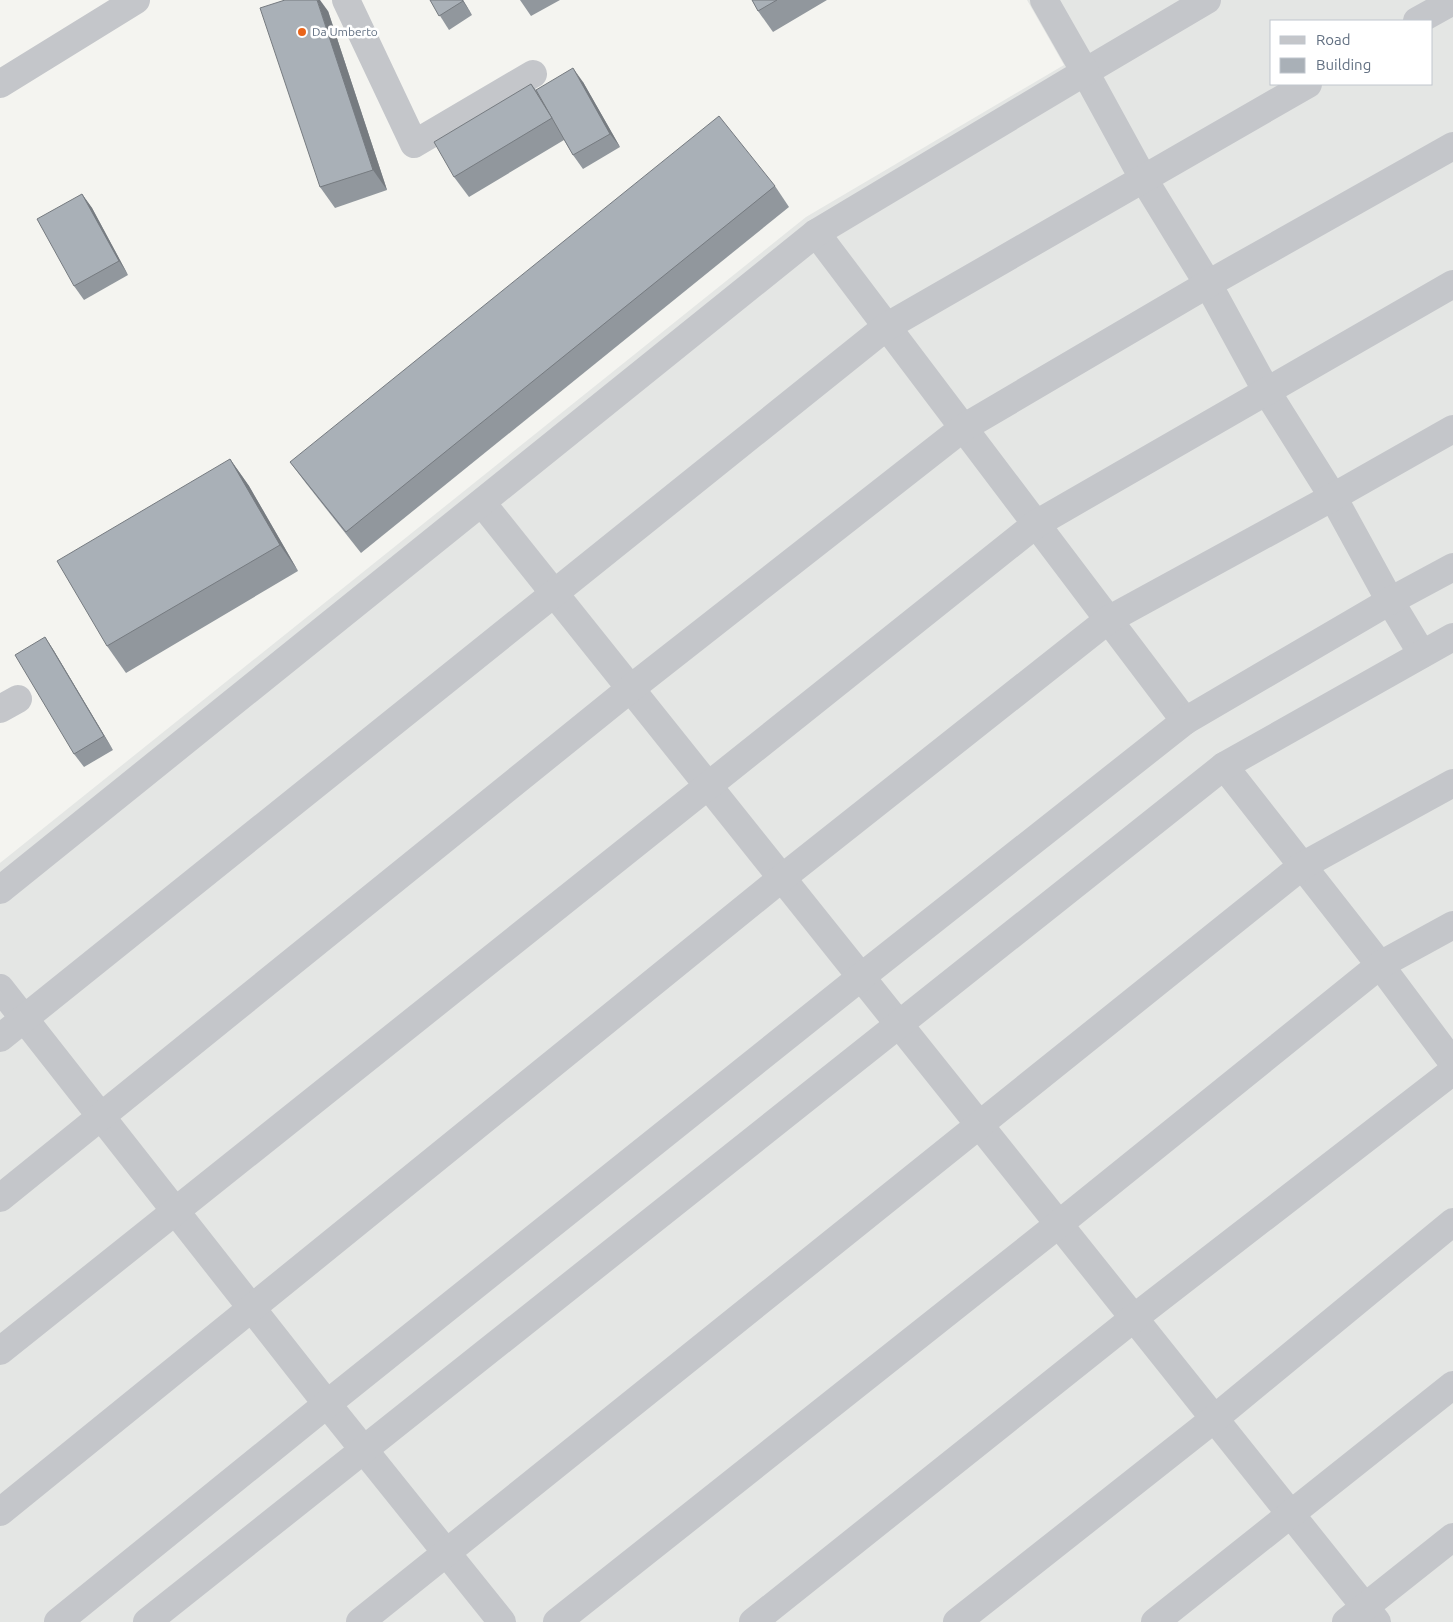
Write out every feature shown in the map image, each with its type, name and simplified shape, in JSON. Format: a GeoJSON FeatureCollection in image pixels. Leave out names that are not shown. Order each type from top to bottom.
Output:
{"type":"FeatureCollection","features":[{"type":"Feature","properties":{"kind":"street"},"geometry":{"type":"LineString","coordinates":[[0,84],[136,0]]}},
{"type":"Feature","properties":{"kind":"street"},"geometry":{"type":"LineString","coordinates":[[346,0],[414,144],[533,74]]}},
{"type":"Feature","properties":{"kind":"street"},"geometry":{"type":"LineString","coordinates":[[1044,0],[1144,178],[1208,284],[1268,392],[1333,497],[1418,648]]}},
{"type":"Feature","properties":{"kind":"street"},"geometry":{"type":"LineString","coordinates":[[0,890],[816,233],[1207,0]]}},
{"type":"Feature","properties":{"kind":"street"},"geometry":{"type":"LineString","coordinates":[[1419,20],[1453,1]]}},
{"type":"Feature","properties":{"kind":"street"},"geometry":{"type":"LineString","coordinates":[[0,1038],[886,327],[1306,85]]}},
{"type":"Feature","properties":{"kind":"street"},"geometry":{"type":"LineString","coordinates":[[0,1198],[630,689],[963,428],[1208,284],[1453,146]]}},
{"type":"Feature","properties":{"kind":"street"},"geometry":{"type":"LineString","coordinates":[[816,233],[1185,721]]}},
{"type":"Feature","properties":{"kind":"street"},"geometry":{"type":"LineString","coordinates":[[0,1351],[1036,524],[1453,284]]}},
{"type":"Feature","properties":{"kind":"street"},"geometry":{"type":"LineString","coordinates":[[0,1512],[782,878],[1108,620],[1453,429]]}},
{"type":"Feature","properties":{"kind":"street"},"geometry":{"type":"LineString","coordinates":[[482,502],[1292,1515],[1363,1617],[1453,1537]]}},
{"type":"Feature","properties":{"kind":"street"},"geometry":{"type":"LineString","coordinates":[[58,1622],[333,1411],[866,983],[1185,721],[1394,608],[1453,567]]}},
{"type":"Feature","properties":{"kind":"street"},"geometry":{"type":"LineString","coordinates":[[147,1622],[360,1444],[894,1018],[1224,766],[1418,648],[1453,637]]}},
{"type":"Feature","properties":{"kind":"street"},"geometry":{"type":"LineString","coordinates":[[1224,766],[1380,965],[1453,1063]]}},
{"type":"Feature","properties":{"kind":"street"},"geometry":{"type":"LineString","coordinates":[[360,1622],[1302,866],[1453,783]]}},
{"type":"Feature","properties":{"kind":"street"},"geometry":{"type":"LineString","coordinates":[[557,1622],[1058,1224],[1380,965],[1453,925]]}},
{"type":"Feature","properties":{"kind":"street"},"geometry":{"type":"LineString","coordinates":[[0,988],[333,1411],[502,1622]]}},
{"type":"Feature","properties":{"kind":"street"},"geometry":{"type":"LineString","coordinates":[[753,1622],[1134,1318],[1453,1071]]}},
{"type":"Feature","properties":{"kind":"street"},"geometry":{"type":"LineString","coordinates":[[957,1622],[1214,1419],[1453,1222]]}},
{"type":"Feature","properties":{"kind":"street"},"geometry":{"type":"LineString","coordinates":[[1155,1622],[1292,1515],[1453,1385]]}},
{"type":"Feature","properties":{"kind":"shaded area"},"geometry":{"type":"Polygon","coordinates":[[[1027,0],[1453,0],[1453,1622],[0,1622],[0,863],[806,217],[1064,65],[1027,0]]]}},
{"type":"Feature","properties":{"kind":"building"},"geometry":{"type":"Polygon","coordinates":[[[285,0],[317,0],[373,170],[320,187],[260,8],[285,0]]]}},
{"type":"Feature","properties":{"kind":"building"},"geometry":{"type":"Polygon","coordinates":[[[430,0],[462,0],[463,1],[439,16],[430,0]]]}},
{"type":"Feature","properties":{"kind":"building"},"geometry":{"type":"Polygon","coordinates":[[[752,0],[777,0],[758,11],[752,0]]]}},
{"type":"Feature","properties":{"kind":"building"},"geometry":{"type":"Polygon","coordinates":[[[573,68],[610,134],[573,155],[536,90],[573,68]]]}},
{"type":"Feature","properties":{"kind":"building"},"geometry":{"type":"Polygon","coordinates":[[[531,84],[552,118],[454,177],[434,142],[531,84]]]}},
{"type":"Feature","properties":{"kind":"building"},"geometry":{"type":"Polygon","coordinates":[[[719,116],[775,186],[346,532],[290,462],[719,116]]]}},
{"type":"Feature","properties":{"kind":"building"},"geometry":{"type":"Polygon","coordinates":[[[82,194],[119,261],[74,286],[37,219],[82,194]]]}},
{"type":"Feature","properties":{"kind":"building"},"geometry":{"type":"Polygon","coordinates":[[[230,459],[280,545],[107,646],[57,561],[230,459]]]}},
{"type":"Feature","properties":{"kind":"building"},"geometry":{"type":"Polygon","coordinates":[[[45,637],[104,736],[74,754],[15,655],[45,637]]]}},
{"type":"Feature","properties":{"kind":"place","name":"Da Umberto"},"geometry":{"type":"Point","coordinates":[302,32]}}]}
